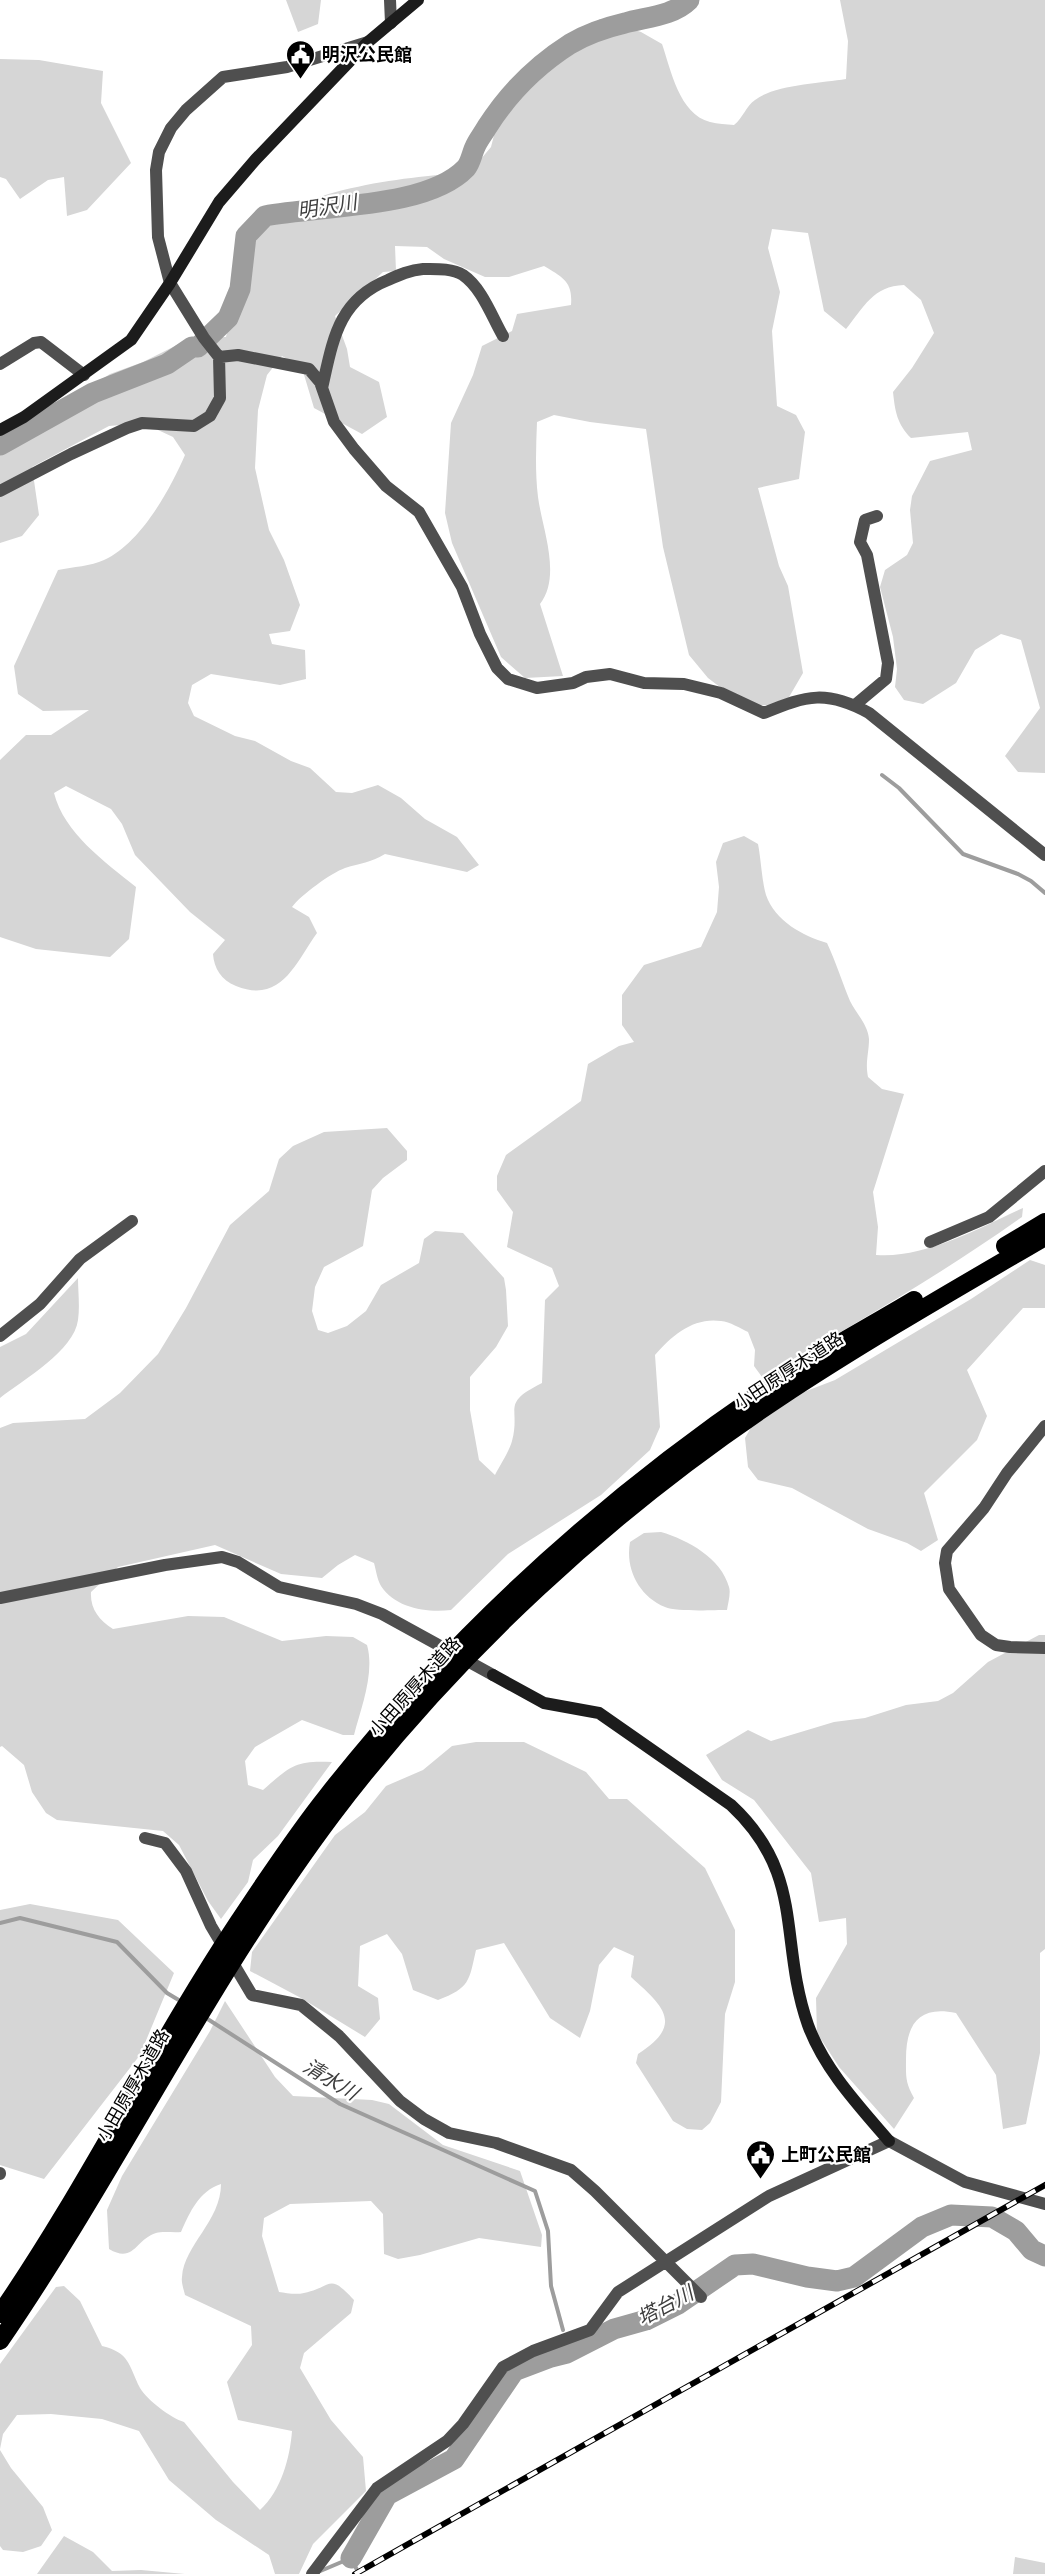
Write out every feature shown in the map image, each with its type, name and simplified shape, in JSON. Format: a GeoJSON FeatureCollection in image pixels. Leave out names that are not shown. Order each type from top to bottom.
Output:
{"type":"FeatureCollection","features":[{"type":"Feature","properties":{"kind":"highway","name":"小田原厚木道路"},"geometry":{"type":"LineString","coordinates":[[0,2314],[326,1797],[392,1717],[467,1635],[573,1536],[671,1456],[767,1388],[1045,1222]]}},
{"type":"Feature","properties":{"kind":"highway","name":"小田原厚木道路"},"geometry":{"type":"LineString","coordinates":[[244,1927],[401,1730],[479,1646],[579,1549],[682,1468],[778,1398],[1045,1237]]}},
{"type":"Feature","properties":{"kind":"highway","name":"小田原厚木道路"},"geometry":{"type":"LineString","coordinates":[[0,2341],[62,2246],[180,2029]]}},
{"type":"Feature","properties":{"kind":"street"},"geometry":{"type":"LineString","coordinates":[[390,0],[391,23]]}},
{"type":"Feature","properties":{"kind":"street"},"geometry":{"type":"LineString","coordinates":[[0,430],[24,417],[131,340],[170,283],[219,202],[256,159],[368,42],[418,0]]}},
{"type":"Feature","properties":{"kind":"street"},"geometry":{"type":"LineString","coordinates":[[0,491],[70,454],[127,428],[142,423],[194,426],[210,416],[220,398],[219,357],[204,338],[170,283],[158,237],[156,170],[159,152],[171,128],[186,110],[223,77],[287,67],[368,42]]}},
{"type":"Feature","properties":{"kind":"street"},"geometry":{"type":"LineString","coordinates":[[322,388],[337,328],[350,307],[365,291],[409,272],[444,269],[462,274],[478,291],[503,336]]}},
{"type":"Feature","properties":{"kind":"street"},"geometry":{"type":"LineString","coordinates":[[0,364],[34,343],[41,342],[84,375]]}},
{"type":"Feature","properties":{"kind":"street"},"geometry":{"type":"LineString","coordinates":[[219,357],[238,355],[309,369],[322,388],[334,422],[354,449],[386,486],[419,512],[462,587],[480,634],[493,659],[508,679],[537,688],[573,683],[586,677],[610,674],[644,683],[684,684],[721,693],[764,712],[791,702],[824,696],[855,705],[869,712],[1045,855]]}},
{"type":"Feature","properties":{"kind":"street"},"geometry":{"type":"LineString","coordinates":[[855,705],[886,679],[888,663],[867,555],[860,542],[865,520],[877,516]]}},
{"type":"Feature","properties":{"kind":"street"},"geometry":{"type":"LineString","coordinates":[[930,1242],[989,1216],[1045,1171]]}},
{"type":"Feature","properties":{"kind":"street"},"geometry":{"type":"LineString","coordinates":[[0,1336],[40,1304],[80,1259],[132,1221]]}},
{"type":"Feature","properties":{"kind":"street"},"geometry":{"type":"LineString","coordinates":[[1045,1426],[1007,1473],[980,1514],[947,1551],[945,1563],[949,1590],[981,1635],[996,1645],[1045,1648]]}},
{"type":"Feature","properties":{"kind":"street"},"geometry":{"type":"LineString","coordinates":[[0,1598],[165,1565],[222,1557],[238,1562],[279,1587],[356,1604],[382,1614],[544,1703],[599,1713],[731,1805],[758,1833],[766,1846],[783,1888],[791,1929],[795,1982],[808,2026],[830,2067],[889,2141],[965,2182],[1045,2204]]}},
{"type":"Feature","properties":{"kind":"street"},"geometry":{"type":"LineString","coordinates":[[145,1838],[165,1843],[186,1871],[211,1926],[252,1995],[301,2005],[339,2036],[400,2101],[424,2119],[449,2133],[496,2143],[571,2170],[668,2262],[701,2297]]}},
{"type":"Feature","properties":{"kind":"street"},"geometry":{"type":"LineString","coordinates":[[312,2574],[377,2488],[447,2441],[464,2424],[503,2367],[534,2351],[590,2330],[618,2292],[769,2196],[889,2141]]}},
{"type":"Feature","properties":{"kind":"shaded area"},"geometry":{"type":"Polygon","coordinates":[[[286,0],[321,0],[318,24],[298,32],[286,0]]]}},
{"type":"Feature","properties":{"kind":"shaded area"},"geometry":{"type":"Polygon","coordinates":[[[840,0],[1045,0],[1045,773],[1018,772],[1005,756],[1040,708],[1021,640],[1001,634],[975,650],[956,683],[923,704],[904,700],[895,687],[897,669],[893,637],[880,587],[885,570],[907,555],[913,543],[910,510],[912,496],[930,461],[972,450],[968,432],[911,438],[900,422],[893,392],[912,368],[934,333],[921,300],[904,285],[884,289],[870,299],[846,329],[824,311],[808,233],[772,229],[768,248],[780,292],[772,331],[777,406],[796,415],[805,432],[799,479],[758,488],[779,566],[788,586],[803,673],[785,704],[745,706],[708,678],[689,655],[663,547],[646,429],[554,415],[537,422],[537,488],[550,566],[550,580],[540,604],[563,676],[525,678],[501,657],[452,543],[445,513],[451,423],[473,375],[482,346],[512,331],[517,314],[571,305],[570,290],[561,277],[544,266],[509,277],[485,277],[444,259],[427,247],[395,246],[396,271],[383,272],[335,316],[347,349],[350,367],[379,382],[387,417],[362,434],[314,408],[302,368],[282,356],[267,375],[258,410],[255,468],[269,530],[284,560],[300,605],[290,631],[269,634],[272,644],[305,650],[306,679],[280,685],[211,674],[192,685],[188,703],[194,716],[235,736],[255,741],[291,761],[310,768],[336,792],[352,793],[378,785],[401,798],[425,819],[457,837],[479,865],[467,872],[385,854],[345,868],[324,879],[292,907],[309,917],[317,933],[294,968],[276,985],[265,990],[251,990],[236,986],[219,973],[213,954],[225,940],[190,912],[135,855],[122,824],[111,809],[66,786],[54,793],[59,807],[76,834],[136,887],[129,939],[110,957],[36,949],[0,937],[0,760],[26,735],[51,735],[89,710],[43,711],[18,694],[14,666],[58,570],[99,562],[130,542],[152,515],[185,455],[173,437],[143,423],[109,426],[32,467],[39,515],[22,536],[0,543],[0,439],[50,412],[110,374],[143,362],[191,338],[226,337],[257,239],[261,232],[279,216],[329,194],[358,187],[389,181],[470,172],[491,147],[505,92],[543,53],[600,19],[641,32],[662,44],[678,90],[691,110],[710,122],[734,125],[752,103],[763,95],[811,83],[846,79],[848,41],[840,0]]]}},
{"type":"Feature","properties":{"kind":"shaded area"},"geometry":{"type":"Polygon","coordinates":[[[0,59],[39,60],[103,71],[101,103],[131,163],[87,210],[67,216],[64,177],[48,180],[20,199],[6,179],[0,177],[0,59]]]}},
{"type":"Feature","properties":{"kind":"shaded area"},"geometry":{"type":"Polygon","coordinates":[[[744,836],[758,844],[763,884],[770,904],[776,912],[800,932],[827,943],[850,1001],[868,1034],[868,1077],[882,1089],[904,1094],[873,1192],[878,1227],[876,1255],[894,1255],[932,1247],[970,1233],[1023,1208],[1022,1217],[991,1239],[861,1320],[762,1377],[754,1366],[755,1350],[748,1332],[738,1327],[711,1320],[693,1325],[676,1334],[655,1355],[660,1427],[650,1450],[601,1495],[508,1554],[451,1610],[422,1610],[394,1599],[381,1586],[374,1563],[355,1555],[322,1578],[281,1574],[215,1545],[118,1567],[91,1592],[92,1604],[96,1613],[113,1629],[188,1616],[224,1617],[282,1641],[326,1636],[353,1637],[367,1645],[368,1679],[354,1735],[343,1735],[302,1720],[255,1747],[245,1761],[248,1785],[263,1790],[294,1766],[310,1762],[332,1762],[278,1836],[253,1860],[248,1882],[221,1919],[208,1901],[179,1845],[163,1831],[57,1820],[46,1813],[32,1792],[24,1765],[2,1746],[0,1747],[0,1428],[13,1423],[85,1419],[120,1393],[158,1354],[186,1308],[230,1225],[269,1191],[279,1159],[293,1146],[324,1132],[387,1128],[407,1151],[407,1160],[383,1178],[372,1190],[363,1246],[324,1267],[315,1287],[312,1311],[318,1330],[328,1333],[347,1326],[366,1311],[381,1285],[419,1263],[424,1239],[435,1231],[463,1233],[504,1278],[506,1290],[508,1326],[496,1347],[470,1377],[470,1410],[479,1460],[495,1475],[512,1441],[516,1402],[529,1390],[542,1383],[545,1300],[559,1286],[552,1268],[507,1247],[513,1212],[497,1190],[497,1176],[506,1155],[581,1101],[588,1064],[619,1046],[634,1042],[622,1025],[622,995],[644,965],[701,947],[717,912],[719,887],[716,862],[723,843],[744,836]]]}},
{"type":"Feature","properties":{"kind":"shaded area"},"geometry":{"type":"Polygon","coordinates":[[[1030,1260],[1045,1265],[1045,1308],[1023,1308],[967,1370],[987,1416],[977,1440],[924,1493],[938,1540],[921,1551],[907,1543],[868,1529],[792,1488],[758,1480],[748,1467],[745,1438],[754,1422],[796,1395],[835,1380],[971,1299],[1030,1260]]]}},
{"type":"Feature","properties":{"kind":"shaded area"},"geometry":{"type":"Polygon","coordinates":[[[78,1278],[78,1320],[68,1343],[46,1364],[0,1398],[0,1347],[26,1334],[78,1278]]]}},
{"type":"Feature","properties":{"kind":"shaded area"},"geometry":{"type":"Polygon","coordinates":[[[661,1532],[692,1545],[719,1567],[730,1589],[727,1610],[670,1609],[656,1602],[641,1589],[632,1572],[630,1542],[644,1533],[661,1532]]]}},
{"type":"Feature","properties":{"kind":"shaded area"},"geometry":{"type":"Polygon","coordinates":[[[1039,1635],[1045,1635],[1045,1949],[1040,1953],[1040,2053],[1026,2124],[1003,2129],[996,2075],[956,2013],[943,2011],[924,2015],[912,2027],[907,2047],[906,2070],[914,2098],[894,2129],[839,2067],[817,2033],[816,1998],[847,1944],[846,1918],[819,1922],[811,1873],[754,1800],[722,1780],[706,1755],[748,1730],[771,1741],[834,1722],[865,1718],[906,1705],[938,1701],[953,1693],[988,1662],[1039,1635]]]}},
{"type":"Feature","properties":{"kind":"shaded area"},"geometry":{"type":"Polygon","coordinates":[[[476,1742],[524,1742],[586,1772],[609,1799],[627,1799],[705,1868],[735,1930],[735,1982],[725,2014],[721,2102],[710,2123],[702,2130],[687,2129],[673,2121],[636,2063],[638,2054],[653,2043],[661,2033],[665,2024],[664,2015],[660,2006],[631,1977],[634,1956],[614,1947],[599,1965],[590,2011],[580,2038],[550,2018],[504,1943],[476,1950],[472,1969],[466,1982],[449,1996],[438,2000],[413,1990],[402,1954],[387,1934],[360,1946],[358,1986],[378,1998],[380,2019],[365,2037],[301,1998],[250,1971],[252,1952],[335,1835],[365,1812],[386,1786],[423,1770],[452,1746],[476,1742]]]}},
{"type":"Feature","properties":{"kind":"shaded area"},"geometry":{"type":"Polygon","coordinates":[[[30,1904],[118,1920],[174,1973],[140,2055],[44,2179],[0,2165],[0,1910],[30,1904]]]}},
{"type":"Feature","properties":{"kind":"shaded area"},"geometry":{"type":"Polygon","coordinates":[[[225,2001],[275,2077],[293,2096],[372,2100],[389,2104],[443,2145],[520,2171],[542,2235],[541,2247],[479,2238],[398,2259],[384,2254],[383,2214],[371,2201],[290,2204],[264,2218],[262,2236],[279,2292],[301,2294],[334,2284],[346,2291],[354,2300],[351,2313],[304,2353],[300,2368],[331,2420],[363,2457],[366,2491],[313,2544],[299,2574],[275,2574],[269,2555],[216,2520],[169,2480],[139,2431],[102,2419],[51,2414],[17,2415],[3,2434],[0,2449],[0,2364],[56,2287],[64,2286],[80,2301],[102,2346],[118,2352],[127,2361],[143,2393],[160,2408],[184,2422],[233,2482],[260,2510],[279,2484],[287,2463],[292,2431],[238,2420],[227,2382],[252,2345],[251,2326],[185,2295],[182,2284],[184,2265],[215,2210],[221,2184],[213,2187],[201,2197],[181,2232],[156,2233],[124,2254],[109,2249],[107,2210],[122,2176],[210,2031],[225,2001]]]}},
{"type":"Feature","properties":{"kind":"shaded area"},"geometry":{"type":"Polygon","coordinates":[[[0,2450],[11,2468],[43,2507],[52,2530],[41,2546],[23,2552],[3,2550],[0,2546],[0,2450]]]}},
{"type":"Feature","properties":{"kind":"shaded area"},"geometry":{"type":"Polygon","coordinates":[[[64,2536],[93,2552],[112,2571],[141,2570],[185,2574],[37,2574],[64,2536]]]}},
{"type":"Feature","properties":{"kind":"shaded area"},"geometry":{"type":"Polygon","coordinates":[[[1015,2557],[1045,2563],[1045,2574],[1013,2574],[1015,2557]]]}},
{"type":"Feature","properties":{"kind":"waterway","name":"明沢川"},"geometry":{"type":"LineString","coordinates":[[0,445],[93,393],[167,364],[192,347],[198,347],[228,318],[240,289],[246,236],[265,216],[400,198],[426,191],[448,181],[468,166],[474,149],[504,103],[535,71],[558,52],[590,34],[667,13],[689,0]]}},
{"type":"Feature","properties":{"kind":"waterway"},"geometry":{"type":"LineString","coordinates":[[882,775],[899,788],[963,854],[1018,874],[1045,893]]}},
{"type":"Feature","properties":{"kind":"waterway","name":"清水川"},"geometry":{"type":"LineString","coordinates":[[0,1923],[20,1918],[117,1942],[167,1993],[182,2002]]}},
{"type":"Feature","properties":{"kind":"waterway","name":"清水川"},"geometry":{"type":"LineString","coordinates":[[206,2018],[340,2104],[535,2191],[548,2231],[551,2286],[563,2330]]}},
{"type":"Feature","properties":{"kind":"waterway","name":"塔台川"},"geometry":{"type":"LineString","coordinates":[[351,2558],[387,2495],[454,2459],[514,2371],[567,2353],[614,2329],[646,2320],[678,2304],[735,2265],[753,2264],[807,2277],[837,2281],[854,2277],[922,2227],[951,2215],[992,2217],[1016,2231],[1032,2250],[1045,2256]]}},
{"type":"Feature","properties":{"kind":"waterway","name":"清水川"},"geometry":{"type":"LineString","coordinates":[[566,2346],[567,2353]]}},
{"type":"Feature","properties":{"kind":"waterway","name":"塔台川"},"geometry":{"type":"LineString","coordinates":[[318,2572],[351,2558],[359,2574]]}},
{"type":"Feature","properties":{"kind":"railway"},"geometry":{"type":"LineString","coordinates":[[355,2574],[1045,2185]]}},
{"type":"Feature","properties":{"kind":"place","name":"明沢公民館"},"geometry":{"type":"Point","coordinates":[301,80]}},
{"type":"Feature","properties":{"kind":"place","name":"上町公民館"},"geometry":{"type":"Point","coordinates":[760,2180]}}]}
